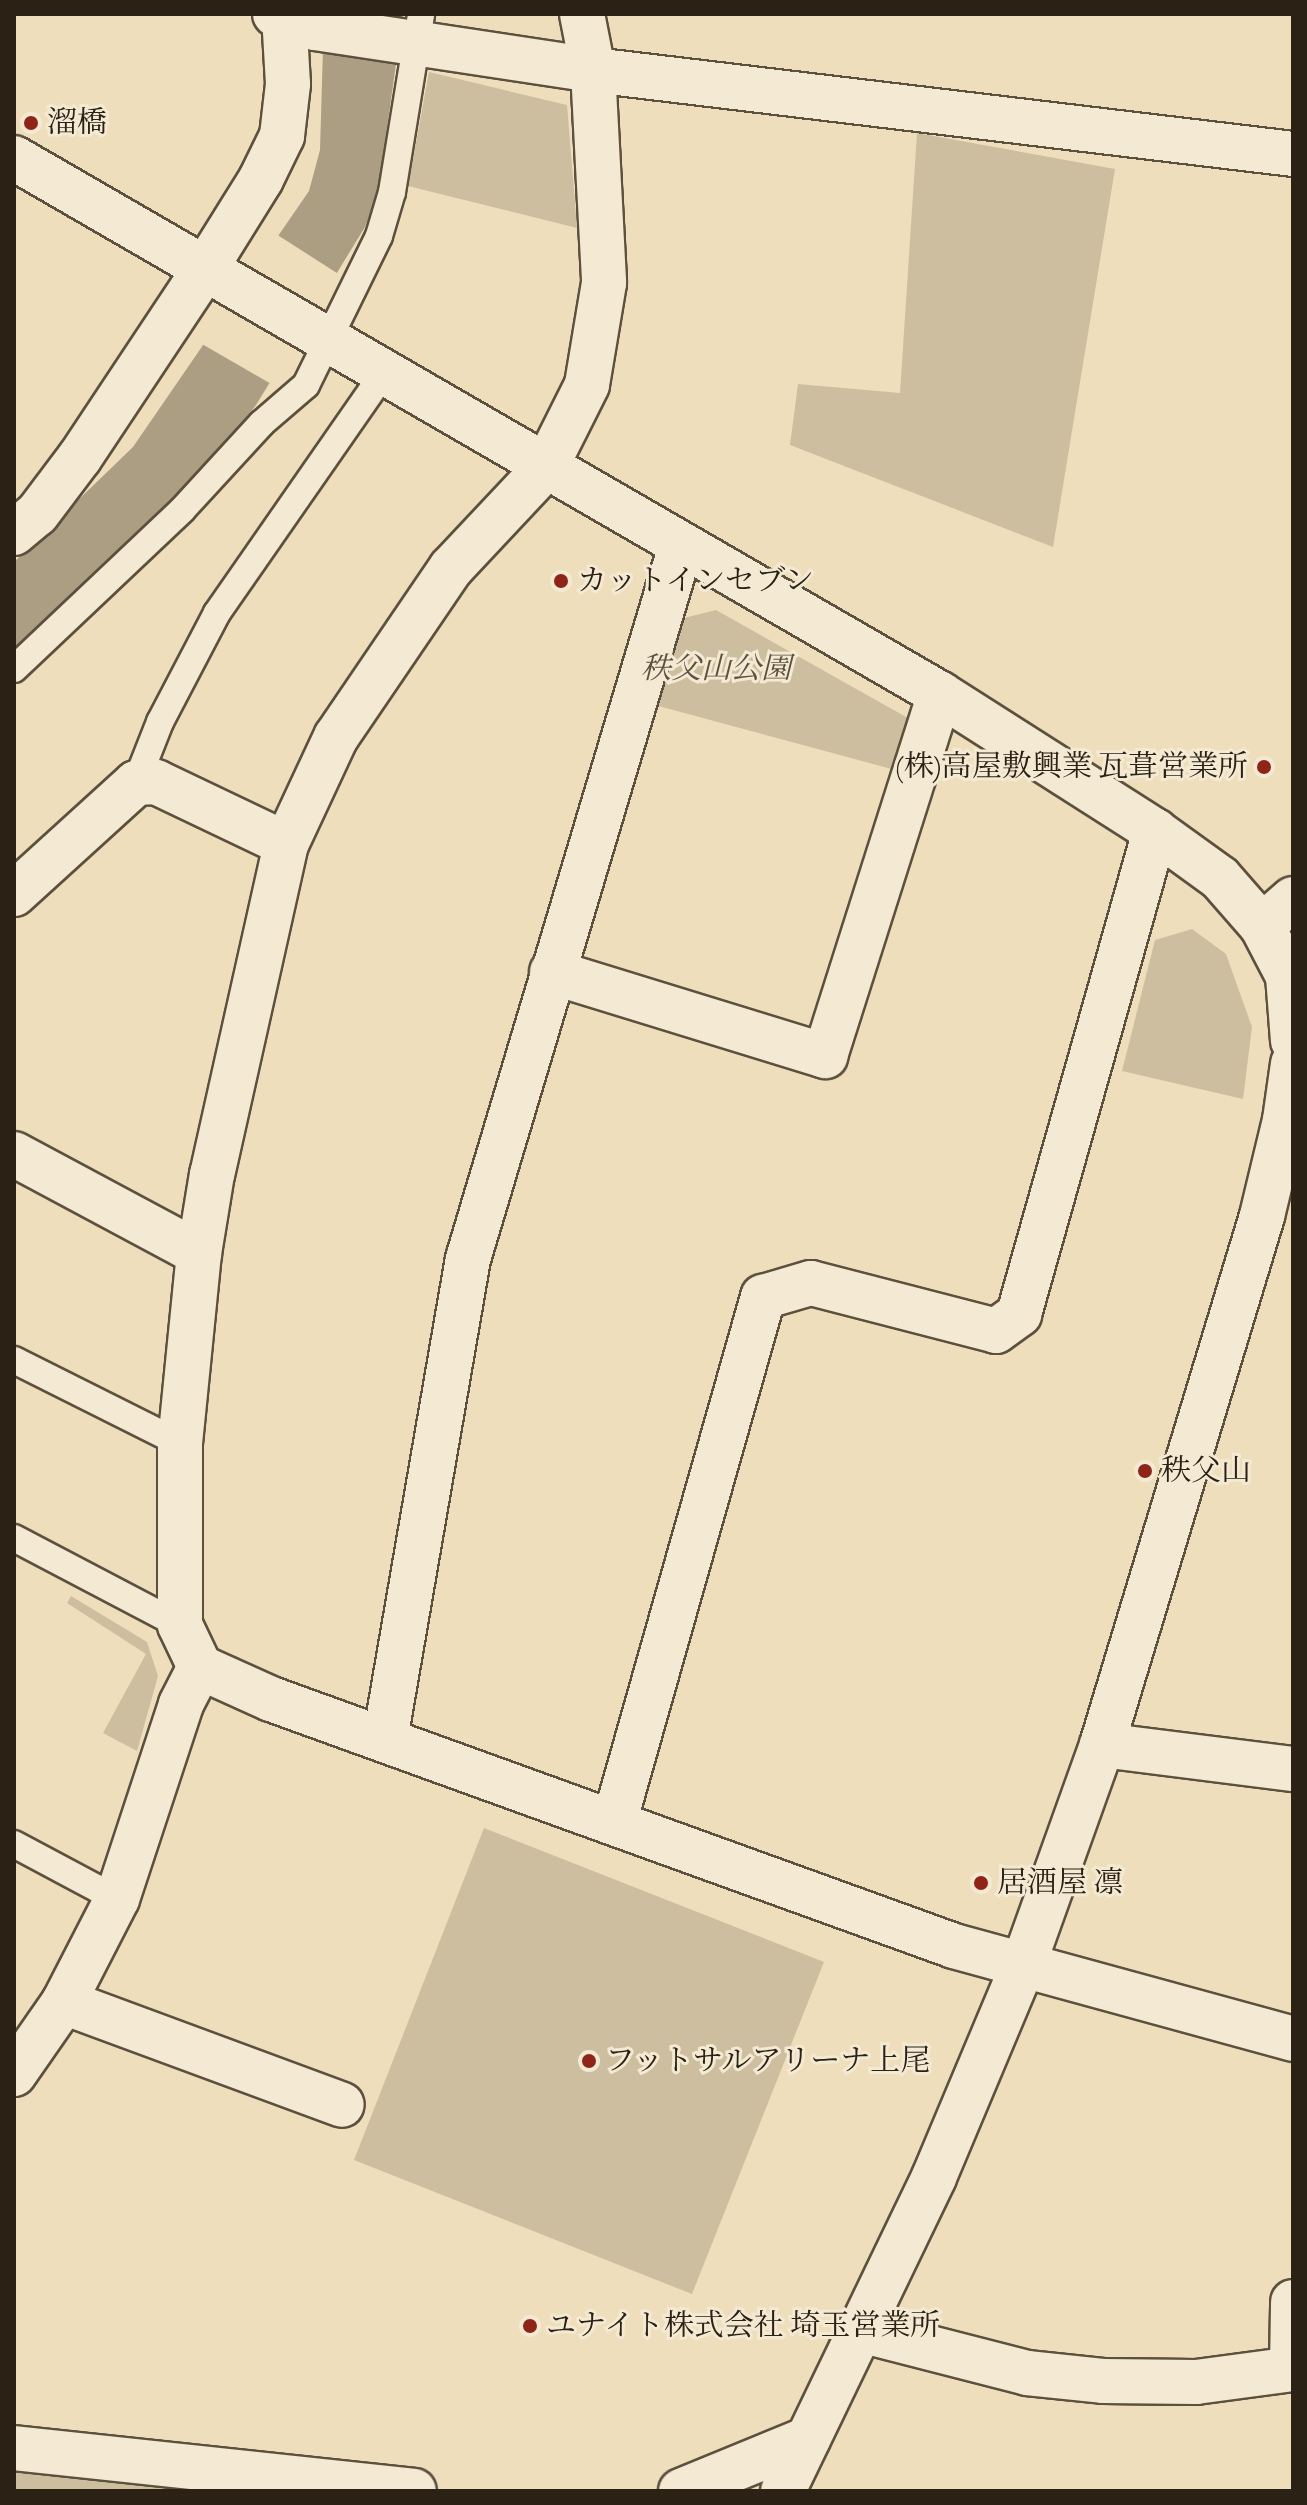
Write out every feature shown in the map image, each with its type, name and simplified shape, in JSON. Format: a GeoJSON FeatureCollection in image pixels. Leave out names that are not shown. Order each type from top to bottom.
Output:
{"type":"FeatureCollection","features":[{"type":"Feature","properties":{"kind":"street"},"geometry":{"type":"LineString","coordinates":[[582,14],[593,70],[604,283],[587,385],[546,467],[442,581],[336,737],[286,844],[212,1174],[199,1253],[180,1443],[180,1625],[200,1667],[271,1699],[954,1946],[1293,2039]]}},
{"type":"Feature","properties":{"kind":"street"},"geometry":{"type":"LineString","coordinates":[[22,515],[218,276],[282,136],[288,84],[289,19],[593,70],[1293,154]]}},
{"type":"Feature","properties":{"kind":"street"},"geometry":{"type":"LineString","coordinates":[[14,158],[940,694],[1155,831],[1220,878],[1278,912],[1288,976],[1293,1041]]}},
{"type":"Feature","properties":{"kind":"street"},"geometry":{"type":"LineString","coordinates":[[385,1739],[468,1259],[681,546]]}},
{"type":"Feature","properties":{"kind":"street"},"geometry":{"type":"LineString","coordinates":[[552,972],[825,1056],[940,694]]}},
{"type":"Feature","properties":{"kind":"street"},"geometry":{"type":"LineString","coordinates":[[14,894],[136,783],[156,782],[286,844]]}},
{"type":"Feature","properties":{"kind":"street"},"geometry":{"type":"LineString","coordinates":[[614,1823],[763,1297],[811,1283],[996,1331],[1019,1314],[1155,831]]}},
{"type":"Feature","properties":{"kind":"street"},"geometry":{"type":"LineString","coordinates":[[783,2491],[934,2177],[1024,1963],[1102,1745],[1289,1121],[1293,1064]]}},
{"type":"Feature","properties":{"kind":"street"},"geometry":{"type":"LineString","coordinates":[[14,1154],[199,1253]]}},
{"type":"Feature","properties":{"kind":"street"},"geometry":{"type":"LineString","coordinates":[[14,2074],[64,2002],[117,1899],[181,1704],[200,1667]]}},
{"type":"Feature","properties":{"kind":"street"},"geometry":{"type":"LineString","coordinates":[[1102,1745],[1293,1769]]}},
{"type":"Feature","properties":{"kind":"street"},"geometry":{"type":"LineString","coordinates":[[64,2002],[342,2105]]}},
{"type":"Feature","properties":{"kind":"street"},"geometry":{"type":"LineString","coordinates":[[860,2330],[1027,2373],[1103,2381],[1196,2382],[1292,2369],[1293,2302]]}},
{"type":"Feature","properties":{"kind":"street"},"geometry":{"type":"LineString","coordinates":[[681,2491],[808,2439]]}},
{"type":"Feature","properties":{"kind":"street"},"geometry":{"type":"LineString","coordinates":[[14,2448],[414,2491]]}},
{"type":"Feature","properties":{"kind":"lane"},"geometry":{"type":"LineString","coordinates":[[14,669],[182,510],[262,423],[306,385],[321,337],[353,295],[379,236],[392,192],[418,40]]}},
{"type":"Feature","properties":{"kind":"lane"},"geometry":{"type":"LineString","coordinates":[[136,783],[160,722],[217,613],[384,373]]}},
{"type":"Feature","properties":{"kind":"lane"},"geometry":{"type":"LineString","coordinates":[[14,1360],[180,1443]]}},
{"type":"Feature","properties":{"kind":"lane"},"geometry":{"type":"LineString","coordinates":[[14,1538],[180,1625]]}},
{"type":"Feature","properties":{"kind":"lane"},"geometry":{"type":"LineString","coordinates":[[14,1844],[117,1899]]}},
{"type":"Feature","properties":{"kind":"green space"},"geometry":{"type":"Polygon","coordinates":[[[429,72],[567,105],[577,228],[408,186],[429,72]]]}},
{"type":"Feature","properties":{"kind":"green space"},"geometry":{"type":"Polygon","coordinates":[[[917,133],[1115,169],[1053,547],[790,445],[798,384],[900,393],[917,133]]]}},
{"type":"Feature","properties":{"kind":"green space","name":"秩父山公園"},"geometry":{"type":"Polygon","coordinates":[[[716,610],[915,722],[899,771],[651,704],[680,619],[716,610]]]}},
{"type":"Feature","properties":{"kind":"green space"},"geometry":{"type":"Polygon","coordinates":[[[1192,929],[1226,954],[1252,1027],[1243,1099],[1122,1071],[1155,940],[1192,929]]]}},
{"type":"Feature","properties":{"kind":"green space"},"geometry":{"type":"Polygon","coordinates":[[[71,1596],[147,1642],[158,1676],[137,1751],[103,1733],[146,1654],[67,1603],[71,1596]]]}},
{"type":"Feature","properties":{"kind":"green space","name":"フットサルアリーナ上尾"},"geometry":{"type":"Polygon","coordinates":[[[484,1828],[824,1962],[692,2294],[354,2160],[484,1828]]]}},
{"type":"Feature","properties":{"kind":"green space"},"geometry":{"type":"Polygon","coordinates":[[[14,2469],[216,2491],[14,2491],[14,2469]]]}},
{"type":"Feature","properties":{"kind":"shaded area"},"geometry":{"type":"Polygon","coordinates":[[[324,14],[403,14],[378,192],[365,227],[256,405],[198,479],[14,651],[14,562],[133,447],[309,191],[320,150],[324,14]]]}},
{"type":"Feature","properties":{"kind":"pier"},"geometry":{"type":"Polygon","coordinates":[[[276,234],[340,275],[273,385],[202,344],[276,234]]]}},
{"type":"Feature","properties":{"kind":"place","name":"溜橋"},"geometry":{"type":"Point","coordinates":[31,123]}},
{"type":"Feature","properties":{"kind":"place","name":"カットインセブン"},"geometry":{"type":"Point","coordinates":[561,581]}},
{"type":"Feature","properties":{"kind":"place","name":"(株)高屋敷興業 瓦葺営業所"},"geometry":{"type":"Point","coordinates":[1264,767]}},
{"type":"Feature","properties":{"kind":"place","name":"秩父山"},"geometry":{"type":"Point","coordinates":[1145,1471]}},
{"type":"Feature","properties":{"kind":"place","name":"居酒屋 凛"},"geometry":{"type":"Point","coordinates":[981,1883]}},
{"type":"Feature","properties":{"kind":"place","name":"フットサルアリーナ上尾"},"geometry":{"type":"Point","coordinates":[589,2061]}},
{"type":"Feature","properties":{"kind":"place","name":"ユナイト株式会社 埼玉営業所"},"geometry":{"type":"Point","coordinates":[530,2326]}}]}
